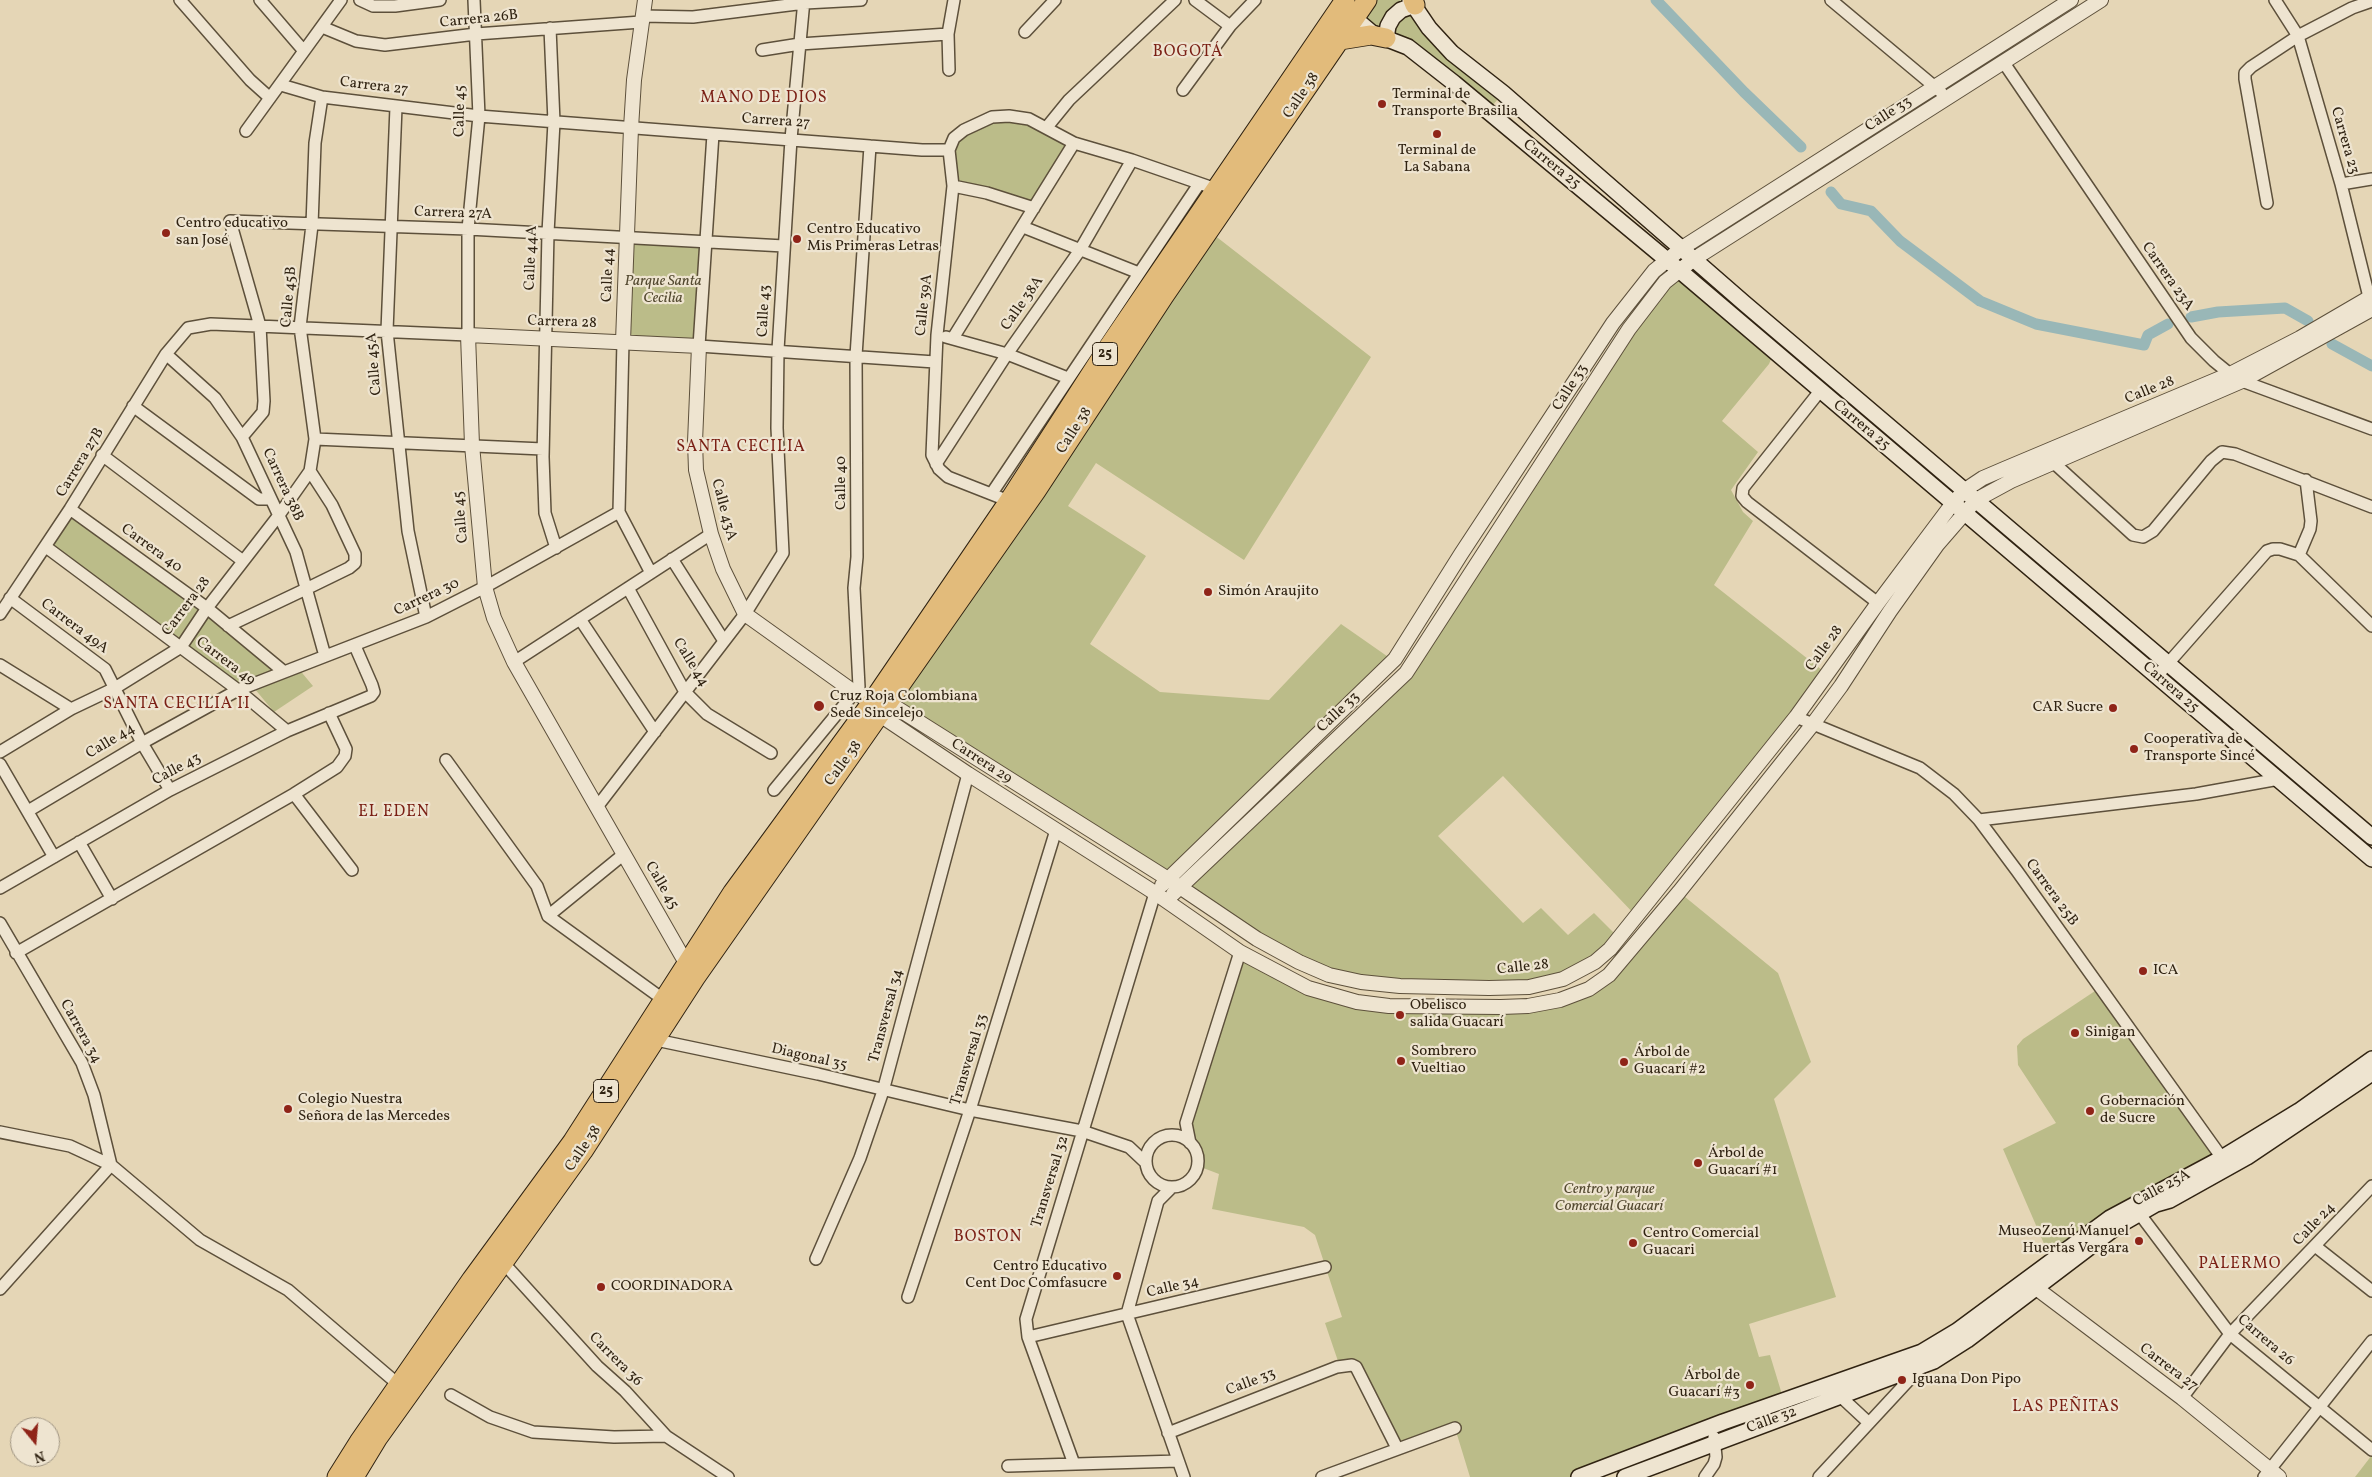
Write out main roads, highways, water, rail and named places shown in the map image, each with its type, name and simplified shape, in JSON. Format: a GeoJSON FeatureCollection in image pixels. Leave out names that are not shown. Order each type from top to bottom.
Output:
{"type":"FeatureCollection","features":[{"type":"Feature","properties":{"kind":"highway","name":"Calle 38"},"geometry":{"type":"LineString","coordinates":[[880,707],[1208,187],[1347,8],[1367,0]]}},
{"type":"Feature","properties":{"kind":"highway","name":"Calle 38"},"geometry":{"type":"LineString","coordinates":[[337,1477],[399,1385],[582,1151],[656,1040],[733,892],[880,707],[1036,491],[1164,296],[1340,40],[1347,8]]}},
{"type":"Feature","properties":{"kind":"highway"},"geometry":{"type":"LineString","coordinates":[[1340,40],[1371,35],[1386,38]]}},
{"type":"Feature","properties":{"kind":"highway","name":"Calle 38"},"geometry":{"type":"LineString","coordinates":[[354,1477],[664,1000],[691,971]]}},
{"type":"Feature","properties":{"kind":"main road","name":"Carrera 25"},"geometry":{"type":"LineString","coordinates":[[1412,2],[1429,28],[1452,53],[1503,93],[1694,259],[2372,837]]}},
{"type":"Feature","properties":{"kind":"main road"},"geometry":{"type":"LineString","coordinates":[[1386,38],[1388,26],[1393,17],[1412,2]]}},
{"type":"Feature","properties":{"kind":"main road","name":"Carrera 25"},"geometry":{"type":"LineString","coordinates":[[1347,8],[1372,33],[1408,47],[1448,78],[1673,266],[2372,859]]}},
{"type":"Feature","properties":{"kind":"main road","name":"Calle 25A"},"geometry":{"type":"LineString","coordinates":[[1837,1390],[1935,1345],[2110,1218],[2222,1158],[2299,1111],[2372,1059]]}},
{"type":"Feature","properties":{"kind":"main road","name":"Calle 25A"},"geometry":{"type":"LineString","coordinates":[[1920,1368],[1967,1340],[2116,1227],[2156,1204],[2170,1200],[2267,1145],[2372,1073]]}},
{"type":"Feature","properties":{"kind":"main road"},"geometry":{"type":"LineString","coordinates":[[2156,1204],[2168,1194],[2221,1165],[2224,1161],[2222,1158]]}},
{"type":"Feature","properties":{"kind":"main road","name":"Calle 32"},"geometry":{"type":"LineString","coordinates":[[1579,1477],[1711,1426],[1920,1368]]}},
{"type":"Feature","properties":{"kind":"main road","name":"Calle 32"},"geometry":{"type":"LineString","coordinates":[[1625,1477],[1715,1442],[1837,1390]]}},
{"type":"Feature","properties":{"kind":"waterway"},"geometry":{"type":"LineString","coordinates":[[1656,0],[1744,92],[1801,147]]}},
{"type":"Feature","properties":{"kind":"waterway"},"geometry":{"type":"LineString","coordinates":[[1831,192],[1841,204],[1871,211],[1900,241],[1980,301],[2036,324],[2144,345],[2148,335],[2168,324]]}},
{"type":"Feature","properties":{"kind":"waterway"},"geometry":{"type":"LineString","coordinates":[[2191,317],[2218,312],[2285,308],[2308,321]]}},
{"type":"Feature","properties":{"kind":"waterway"},"geometry":{"type":"LineString","coordinates":[[2332,344],[2372,366]]}},
{"type":"Feature","properties":{"kind":"place","name":"Terminal de Transporte Brasilia"},"geometry":{"type":"Point","coordinates":[1382,104]}},
{"type":"Feature","properties":{"kind":"place","name":"Terminal de La Sabana"},"geometry":{"type":"Point","coordinates":[1437,134]}},
{"type":"Feature","properties":{"kind":"place","name":"Centro educativo san José"},"geometry":{"type":"Point","coordinates":[166,233]}},
{"type":"Feature","properties":{"kind":"place","name":"Centro Educativo Mis Primeras Letras"},"geometry":{"type":"Point","coordinates":[797,239]}},
{"type":"Feature","properties":{"kind":"place","name":"Simón Araujito"},"geometry":{"type":"Point","coordinates":[1208,592]}},
{"type":"Feature","properties":{"kind":"place","name":"Cruz Roja Colombiana Sede Sincelejo"},"geometry":{"type":"Point","coordinates":[819,706]}},
{"type":"Feature","properties":{"kind":"place","name":"CAR Sucre"},"geometry":{"type":"Point","coordinates":[2113,708]}},
{"type":"Feature","properties":{"kind":"place","name":"Cooperativa de Transporte Sincé"},"geometry":{"type":"Point","coordinates":[2134,749]}},
{"type":"Feature","properties":{"kind":"place","name":"ICA"},"geometry":{"type":"Point","coordinates":[2143,971]}},
{"type":"Feature","properties":{"kind":"place","name":"Obelisco salida Guacarí"},"geometry":{"type":"Point","coordinates":[1400,1015]}},
{"type":"Feature","properties":{"kind":"place","name":"Sinigan"},"geometry":{"type":"Point","coordinates":[2075,1033]}},
{"type":"Feature","properties":{"kind":"place","name":"Sombrero Vueltiao"},"geometry":{"type":"Point","coordinates":[1401,1061]}},
{"type":"Feature","properties":{"kind":"place","name":"Árbol de Guacarí #2"},"geometry":{"type":"Point","coordinates":[1624,1062]}},
{"type":"Feature","properties":{"kind":"place","name":"Colegio Nuestra Señora de las Mercedes"},"geometry":{"type":"Point","coordinates":[288,1109]}},
{"type":"Feature","properties":{"kind":"place","name":"Gobernación de Sucre"},"geometry":{"type":"Point","coordinates":[2090,1111]}},
{"type":"Feature","properties":{"kind":"place","name":"Árbol de Guacarí #1"},"geometry":{"type":"Point","coordinates":[1698,1163]}},
{"type":"Feature","properties":{"kind":"place","name":"MuseoZenú Manuel Huertas Vergara"},"geometry":{"type":"Point","coordinates":[2139,1241]}},
{"type":"Feature","properties":{"kind":"place","name":"Centro Comercial Guacari"},"geometry":{"type":"Point","coordinates":[1633,1243]}},
{"type":"Feature","properties":{"kind":"place","name":"Centro Educativo Cent Doc Comfasucre"},"geometry":{"type":"Point","coordinates":[1117,1276]}},
{"type":"Feature","properties":{"kind":"place","name":"COORDINADORA"},"geometry":{"type":"Point","coordinates":[601,1287]}},
{"type":"Feature","properties":{"kind":"place","name":"Iguana Don Pipo"},"geometry":{"type":"Point","coordinates":[1902,1380]}},
{"type":"Feature","properties":{"kind":"place","name":"Árbol de Guacarí #3"},"geometry":{"type":"Point","coordinates":[1750,1385]}},
{"type":"Feature","properties":{"kind":"district","name":"BOGOTÁ"},"geometry":{"type":"Point","coordinates":[1188,53]}},
{"type":"Feature","properties":{"kind":"district","name":"MANO DE DIOS"},"geometry":{"type":"Point","coordinates":[764,99]}},
{"type":"Feature","properties":{"kind":"district","name":"SANTA CECILIA"},"geometry":{"type":"Point","coordinates":[741,448]}},
{"type":"Feature","properties":{"kind":"district","name":"SANTA CECILIA II"},"geometry":{"type":"Point","coordinates":[177,705]}},
{"type":"Feature","properties":{"kind":"district","name":"EL EDEN"},"geometry":{"type":"Point","coordinates":[394,813]}},
{"type":"Feature","properties":{"kind":"district","name":"BOSTON"},"geometry":{"type":"Point","coordinates":[988,1238]}},
{"type":"Feature","properties":{"kind":"district","name":"PALERMO"},"geometry":{"type":"Point","coordinates":[2240,1265]}},
{"type":"Feature","properties":{"kind":"district","name":"LAS PEÑITAS"},"geometry":{"type":"Point","coordinates":[2066,1408]}},
{"type":"Feature","properties":{"kind":"park label","name":"Parque Santa Cecilia"},"geometry":{"type":"Point","coordinates":[663,290]}},
{"type":"Feature","properties":{"kind":"park label","name":"Centro y parque Comercial Guacarí"},"geometry":{"type":"Point","coordinates":[1609,1198]}}]}
